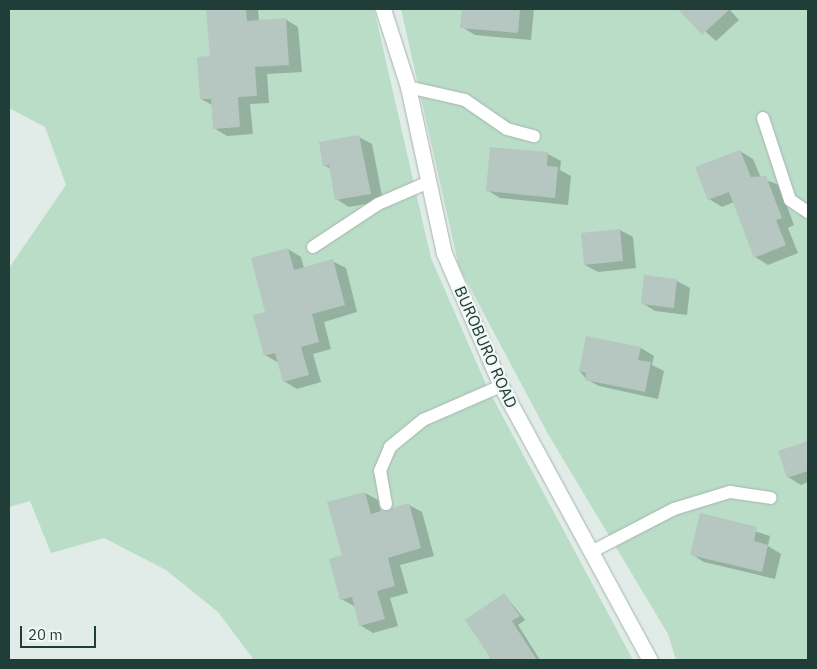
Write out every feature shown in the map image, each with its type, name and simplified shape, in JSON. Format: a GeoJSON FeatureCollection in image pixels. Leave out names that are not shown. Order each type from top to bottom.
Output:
{"type":"FeatureCollection","features":[{"type":"Feature","properties":{"kind":"street","name":"BUROBURO ROAD"},"geometry":{"type":"LineString","coordinates":[[383,9],[408,87],[444,253],[501,386],[593,551],[650,660]]}},
{"type":"Feature","properties":{"kind":"lane"},"geometry":{"type":"LineString","coordinates":[[408,87],[465,100],[507,129],[534,136]]}},
{"type":"Feature","properties":{"kind":"lane"},"geometry":{"type":"LineString","coordinates":[[763,118],[790,200],[808,212]]}},
{"type":"Feature","properties":{"kind":"lane"},"geometry":{"type":"LineString","coordinates":[[313,247],[378,204],[429,182]]}},
{"type":"Feature","properties":{"kind":"lane"},"geometry":{"type":"LineString","coordinates":[[386,504],[380,472],[390,447],[423,420],[501,386]]}},
{"type":"Feature","properties":{"kind":"lane"},"geometry":{"type":"LineString","coordinates":[[593,551],[674,509],[730,492],[771,498]]}},
{"type":"Feature","properties":{"kind":"green space"},"geometry":{"type":"Polygon","coordinates":[[[9,9],[374,9],[431,258],[488,389],[633,660],[254,660],[218,612],[166,570],[104,538],[51,553],[30,501],[9,507],[9,268],[66,185],[45,127],[9,108],[9,9]]]}},
{"type":"Feature","properties":{"kind":"green space"},"geometry":{"type":"Polygon","coordinates":[[[401,9],[808,9],[808,660],[676,660],[668,634],[548,434],[459,267],[401,9]]]}},
{"type":"Feature","properties":{"kind":"building"},"geometry":{"type":"Polygon","coordinates":[[[206,9],[246,9],[247,21],[286,18],[289,65],[255,67],[257,96],[238,97],[240,127],[213,129],[211,99],[200,99],[197,57],[210,56],[206,9]]]}},
{"type":"Feature","properties":{"kind":"building"},"geometry":{"type":"Polygon","coordinates":[[[462,9],[520,9],[518,33],[460,28],[462,9]]]}},
{"type":"Feature","properties":{"kind":"building"},"geometry":{"type":"Polygon","coordinates":[[[678,9],[730,9],[702,35],[678,9]]]}},
{"type":"Feature","properties":{"kind":"building"},"geometry":{"type":"Polygon","coordinates":[[[359,135],[371,194],[335,200],[329,165],[323,166],[319,142],[359,135]]]}},
{"type":"Feature","properties":{"kind":"building"},"geometry":{"type":"Polygon","coordinates":[[[490,147],[548,152],[547,166],[558,167],[555,198],[486,191],[490,147]]]}},
{"type":"Feature","properties":{"kind":"building"},"geometry":{"type":"Polygon","coordinates":[[[740,150],[751,177],[766,176],[782,218],[776,220],[786,245],[754,258],[729,192],[708,200],[695,167],[740,150]]]}},
{"type":"Feature","properties":{"kind":"building"},"geometry":{"type":"Polygon","coordinates":[[[620,229],[623,261],[584,265],[581,233],[620,229]]]}},
{"type":"Feature","properties":{"kind":"building"},"geometry":{"type":"Polygon","coordinates":[[[288,248],[294,270],[333,259],[345,305],[312,314],[319,342],[301,347],[309,375],[283,382],[275,353],[264,356],[253,315],[265,312],[251,258],[288,248]]]}},
{"type":"Feature","properties":{"kind":"building"},"geometry":{"type":"Polygon","coordinates":[[[644,275],[677,279],[674,308],[641,304],[644,275]]]}},
{"type":"Feature","properties":{"kind":"building"},"geometry":{"type":"Polygon","coordinates":[[[586,336],[641,347],[638,360],[651,362],[645,392],[585,380],[586,373],[579,371],[586,336]]]}},
{"type":"Feature","properties":{"kind":"building"},"geometry":{"type":"Polygon","coordinates":[[[808,441],[808,471],[787,478],[778,451],[808,441]]]}},
{"type":"Feature","properties":{"kind":"building"},"geometry":{"type":"Polygon","coordinates":[[[365,492],[371,514],[409,503],[421,548],[388,558],[395,586],[377,591],[385,619],[359,626],[352,597],[340,600],[329,559],[342,555],[327,502],[365,492]]]}},
{"type":"Feature","properties":{"kind":"building"},"geometry":{"type":"Polygon","coordinates":[[[700,513],[757,527],[754,541],[768,545],[762,572],[690,555],[700,513]]]}},
{"type":"Feature","properties":{"kind":"building"},"geometry":{"type":"Polygon","coordinates":[[[504,593],[520,616],[512,621],[537,660],[492,660],[465,620],[504,593]]]}}]}
